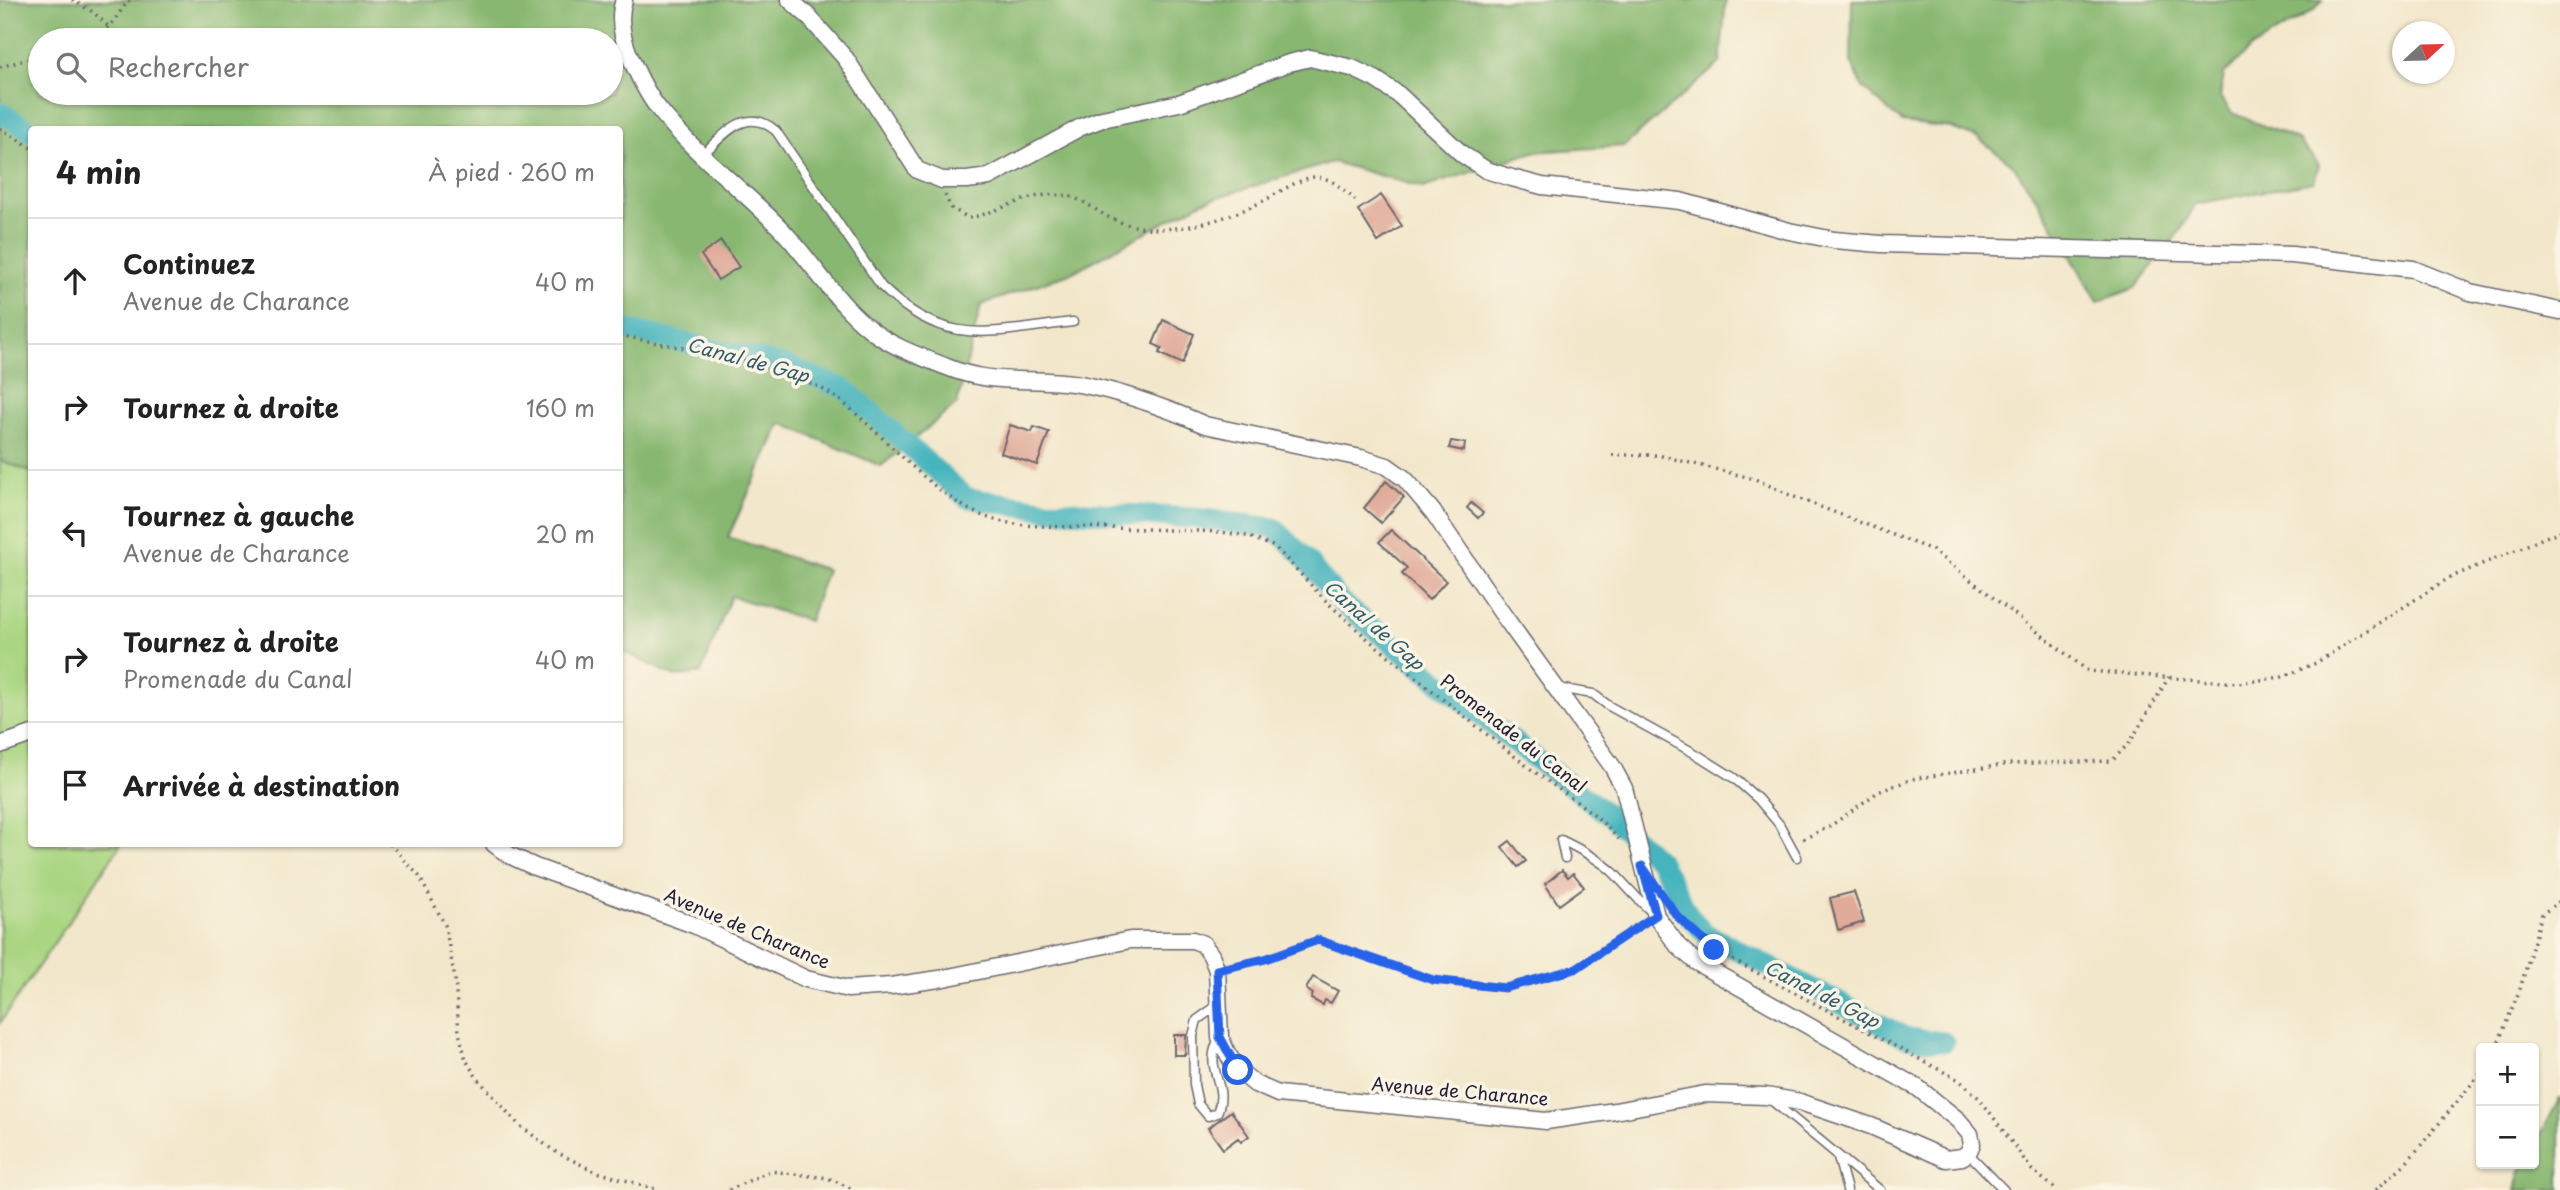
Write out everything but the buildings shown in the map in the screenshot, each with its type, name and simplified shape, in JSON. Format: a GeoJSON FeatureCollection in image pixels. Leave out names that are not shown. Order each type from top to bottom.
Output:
{"type":"FeatureCollection","features":[{"type":"Feature","properties":{"kind":"street"},"geometry":{"type":"LineString","coordinates":[[621,28],[624,0]]}},
{"type":"Feature","properties":{"kind":"street"},"geometry":{"type":"LineString","coordinates":[[790,0],[846,59],[918,170],[942,180],[989,177],[1081,127],[1102,119],[1179,103],[1289,63],[1311,58],[1352,68],[1375,79],[1399,95],[1462,154],[1486,170],[1542,186],[1680,201],[1789,231],[1834,240],[1881,244],[2292,255],[2413,269],[2469,292],[2560,310]]}},
{"type":"Feature","properties":{"kind":"street"},"geometry":{"type":"LineString","coordinates":[[623,35],[638,76],[657,107],[702,155],[783,232],[853,316],[874,333],[951,369],[1007,381],[1086,385],[1181,414],[1205,425],[1361,458],[1387,466],[1405,479],[1433,512],[1612,766],[1624,788],[1656,915],[1678,946],[1696,962],[1919,1088],[1970,1133],[1972,1144],[1968,1153]]}},
{"type":"Feature","properties":{"kind":"street"},"geometry":{"type":"LineString","coordinates":[[0,745],[28,735]]}},
{"type":"Feature","properties":{"kind":"street","name":"Avenue de Charance"},"geometry":{"type":"LineString","coordinates":[[498,847],[535,867],[694,925],[806,979],[848,989],[939,979],[1130,940],[1192,940],[1203,944],[1217,970],[1220,1037],[1238,1070],[1255,1084],[1278,1094],[1546,1121],[1705,1094],[1766,1096],[1800,1102],[1871,1126],[1946,1159],[1962,1157],[1968,1153]]}},
{"type":"Feature","properties":{"kind":"lane"},"geometry":{"type":"LineString","coordinates":[[702,155],[738,123],[761,121],[770,126],[881,286],[898,303],[936,326],[952,331],[979,332],[1073,322]]}},
{"type":"Feature","properties":{"kind":"lane"},"geometry":{"type":"LineString","coordinates":[[1557,688],[1593,694],[1609,706],[1734,778],[1758,799],[1779,824],[1797,857]]}},
{"type":"Feature","properties":{"kind":"lane"},"geometry":{"type":"LineString","coordinates":[[1564,858],[1561,840],[1583,851],[1613,872],[1634,897],[1656,915]]}},
{"type":"Feature","properties":{"kind":"lane"},"geometry":{"type":"LineString","coordinates":[[1218,1004],[1197,1020],[1192,1036],[1194,1084],[1198,1104],[1208,1116],[1217,1113],[1221,1103],[1212,1061],[1212,1050],[1220,1037]]}},
{"type":"Feature","properties":{"kind":"lane"},"geometry":{"type":"LineString","coordinates":[[1766,1096],[1880,1190]]}},
{"type":"Feature","properties":{"kind":"lane"},"geometry":{"type":"LineString","coordinates":[[1968,1153],[2004,1190]]}},
{"type":"Feature","properties":{"kind":"lane"},"geometry":{"type":"LineString","coordinates":[[1838,1157],[1847,1190]]}},
{"type":"Feature","properties":{"kind":"path"},"geometry":{"type":"LineString","coordinates":[[72,0],[93,12],[110,27],[130,0]]}},
{"type":"Feature","properties":{"kind":"path"},"geometry":{"type":"LineString","coordinates":[[0,66],[28,60]]}},
{"type":"Feature","properties":{"kind":"path"},"geometry":{"type":"LineString","coordinates":[[0,128],[28,146]]}},
{"type":"Feature","properties":{"kind":"path"},"geometry":{"type":"LineString","coordinates":[[942,180],[951,208],[969,218],[1042,194],[1064,195],[1087,203],[1108,217],[1143,229],[1161,230],[1230,216],[1297,183],[1316,177],[1338,185],[1355,200]]}},
{"type":"Feature","properties":{"kind":"path","name":"Promenade du Canal"},"geometry":{"type":"LineString","coordinates":[[623,336],[774,369],[837,397],[943,491],[966,509],[993,520],[1032,525],[1220,532],[1247,536],[1276,547],[1328,603],[1370,640],[1528,767],[1595,816],[1620,840]]}},
{"type":"Feature","properties":{"kind":"path"},"geometry":{"type":"LineString","coordinates":[[1612,454],[1658,455],[1755,479],[1932,550],[2088,671],[2238,683],[2282,677],[2316,663],[2449,578],[2560,531]]}},
{"type":"Feature","properties":{"kind":"path"},"geometry":{"type":"LineString","coordinates":[[1790,844],[1829,827],[1878,792],[1912,779],[2009,764],[2112,761],[2130,742],[2169,677]]}},
{"type":"Feature","properties":{"kind":"path"},"geometry":{"type":"LineString","coordinates":[[393,847],[419,876],[445,925],[455,979],[459,1033],[466,1060],[477,1079],[519,1125],[554,1151],[594,1171],[659,1190]]}},
{"type":"Feature","properties":{"kind":"path"},"geometry":{"type":"LineString","coordinates":[[2498,1043],[2520,989],[2542,914],[2560,901]]}},
{"type":"Feature","properties":{"kind":"path"},"geometry":{"type":"LineString","coordinates":[[1217,970],[1265,959],[1318,940],[1433,980],[1505,988],[1575,969],[1656,915]]}},
{"type":"Feature","properties":{"kind":"path"},"geometry":{"type":"LineString","coordinates":[[1686,925],[1714,950],[1959,1080],[1980,1099],[2032,1170],[2057,1190]]}},
{"type":"Feature","properties":{"kind":"path"},"geometry":{"type":"LineString","coordinates":[[2376,1190],[2407,1162],[2476,1079]]}},
{"type":"Feature","properties":{"kind":"path"},"geometry":{"type":"LineString","coordinates":[[729,1190],[770,1171],[828,1178],[855,1190]]}},
{"type":"Feature","properties":{"kind":"green space"},"geometry":{"type":"Polygon","coordinates":[[[0,0],[1726,0],[1720,63],[1624,146],[1533,152],[1423,188],[1333,162],[1202,202],[1073,272],[981,305],[957,404],[881,466],[781,423],[728,537],[827,570],[809,621],[731,596],[701,673],[675,677],[623,651],[623,126],[28,126],[28,471],[0,460],[0,0]]]}},
{"type":"Feature","properties":{"kind":"green space"},"geometry":{"type":"Polygon","coordinates":[[[1852,0],[2323,0],[2314,10],[2251,48],[2224,74],[2220,97],[2232,113],[2298,140],[2319,165],[2314,182],[2196,204],[2180,231],[2135,288],[2098,302],[2038,201],[2013,165],[1978,138],[1951,128],[1902,122],[1863,88],[1851,62],[1852,0]]]}},
{"type":"Feature","properties":{"kind":"green space"},"geometry":{"type":"Polygon","coordinates":[[[0,460],[28,471],[28,847],[119,847],[0,1023],[0,460]]]}},
{"type":"Feature","properties":{"kind":"green space"},"geometry":{"type":"Polygon","coordinates":[[[2560,1098],[2560,1190],[2516,1190],[2522,1169],[2539,1169],[2539,1138],[2560,1098]]]}},
{"type":"Feature","properties":{"kind":"waterway","name":"Canal de Gap"},"geometry":{"type":"LineString","coordinates":[[0,112],[28,130]]}},
{"type":"Feature","properties":{"kind":"waterway","name":"Canal de Gap"},"geometry":{"type":"LineString","coordinates":[[623,329],[784,365],[845,389],[967,498],[1048,510],[1195,518],[1274,528],[1302,555],[1341,602],[1616,821],[1660,862],[1690,917],[1705,933],[1907,1038],[1944,1042]]}},
{"type":"Feature","properties":{"kind":"route"},"geometry":{"type":"LineString","coordinates":[[1238,1070],[1220,1037],[1217,970],[1265,959],[1318,940],[1433,980],[1505,988],[1575,969],[1656,915],[1642,866],[1677,916],[1714,950]]}}]}
